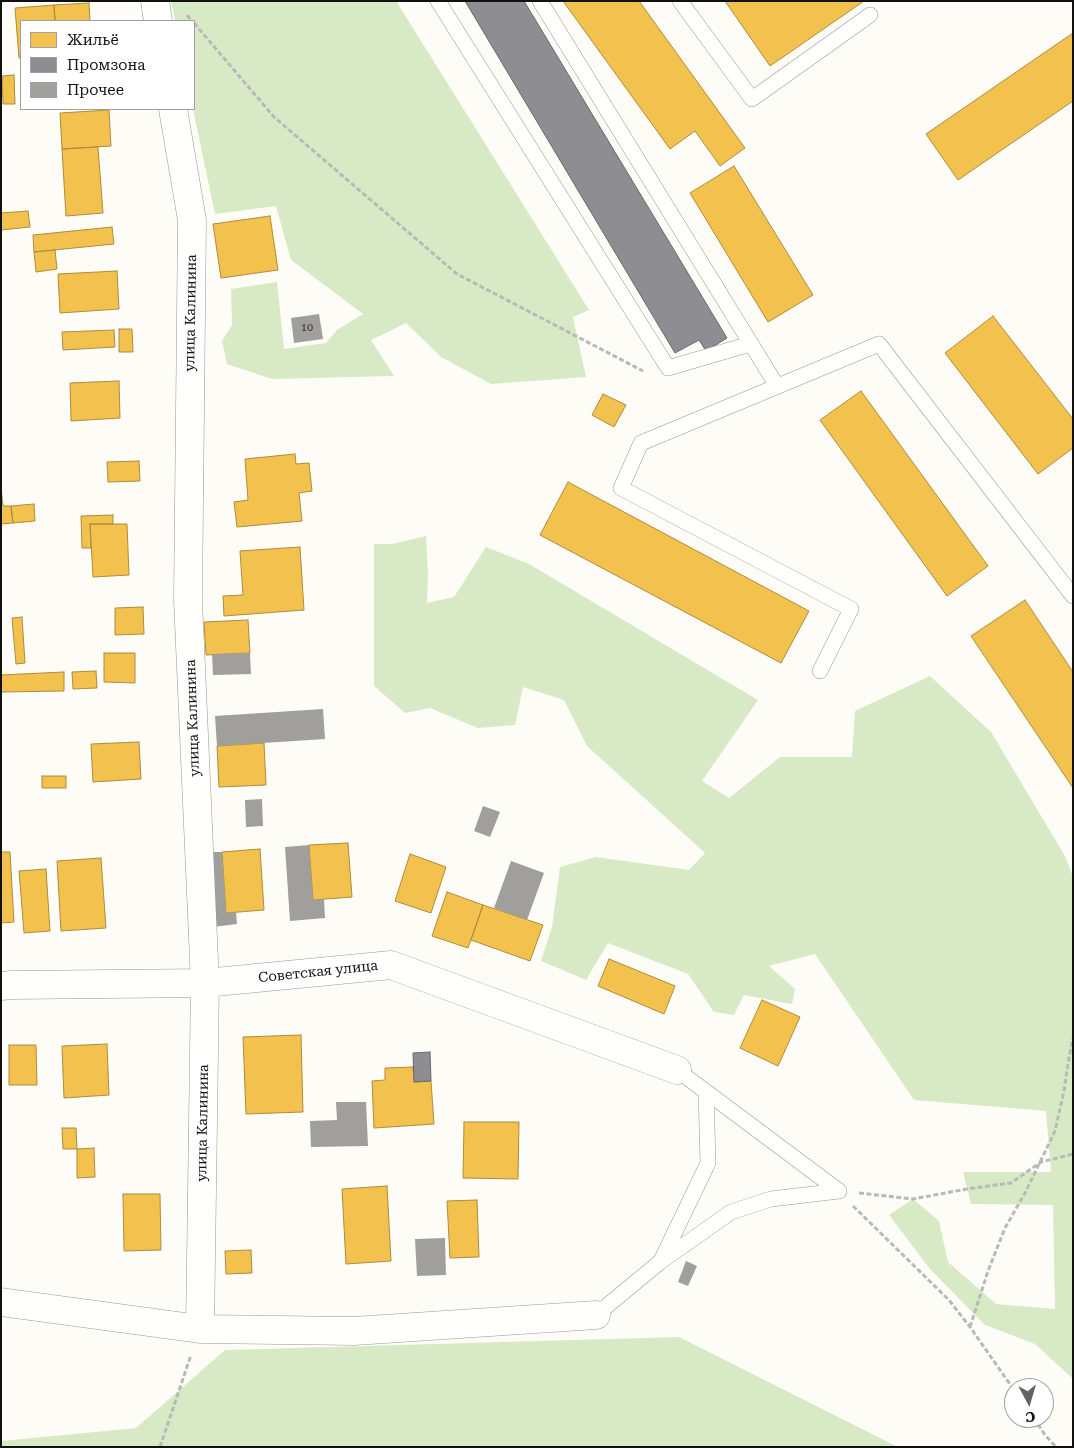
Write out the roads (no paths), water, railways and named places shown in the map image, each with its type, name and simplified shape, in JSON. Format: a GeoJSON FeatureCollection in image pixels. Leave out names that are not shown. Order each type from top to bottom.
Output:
{"type":"FeatureCollection","features":[{"type":"Feature","properties":{"kind":"street"},"geometry":{"type":"LineString","coordinates":[[155,1],[158,20]]}},
{"type":"Feature","properties":{"kind":"street","name":"улица Калинина"},"geometry":{"type":"LineString","coordinates":[[173,110],[192,220],[188,600],[204,983],[200,1328]]}},
{"type":"Feature","properties":{"kind":"street","name":"Советская улица"},"geometry":{"type":"LineString","coordinates":[[1,986],[204,983],[391,965],[677,1070]]}},
{"type":"Feature","properties":{"kind":"street"},"geometry":{"type":"LineString","coordinates":[[1,1302],[200,1328],[354,1331],[596,1315]]}},
{"type":"Feature","properties":{"kind":"lane"},"geometry":{"type":"LineString","coordinates":[[438,1],[668,368],[750,344]]}},
{"type":"Feature","properties":{"kind":"lane"},"geometry":{"type":"LineString","coordinates":[[540,1],[777,386]]}},
{"type":"Feature","properties":{"kind":"lane"},"geometry":{"type":"LineString","coordinates":[[680,1],[752,99],[870,15]]}},
{"type":"Feature","properties":{"kind":"lane"},"geometry":{"type":"LineString","coordinates":[[820,671],[851,609],[620,488],[641,443],[879,344],[1073,596]]}},
{"type":"Feature","properties":{"kind":"lane"},"geometry":{"type":"LineString","coordinates":[[596,1315],[660,1262],[731,1212],[771,1200],[839,1191],[677,1070]]}},
{"type":"Feature","properties":{"kind":"lane"},"geometry":{"type":"LineString","coordinates":[[660,1262],[708,1163],[706,1092]]}}]}
